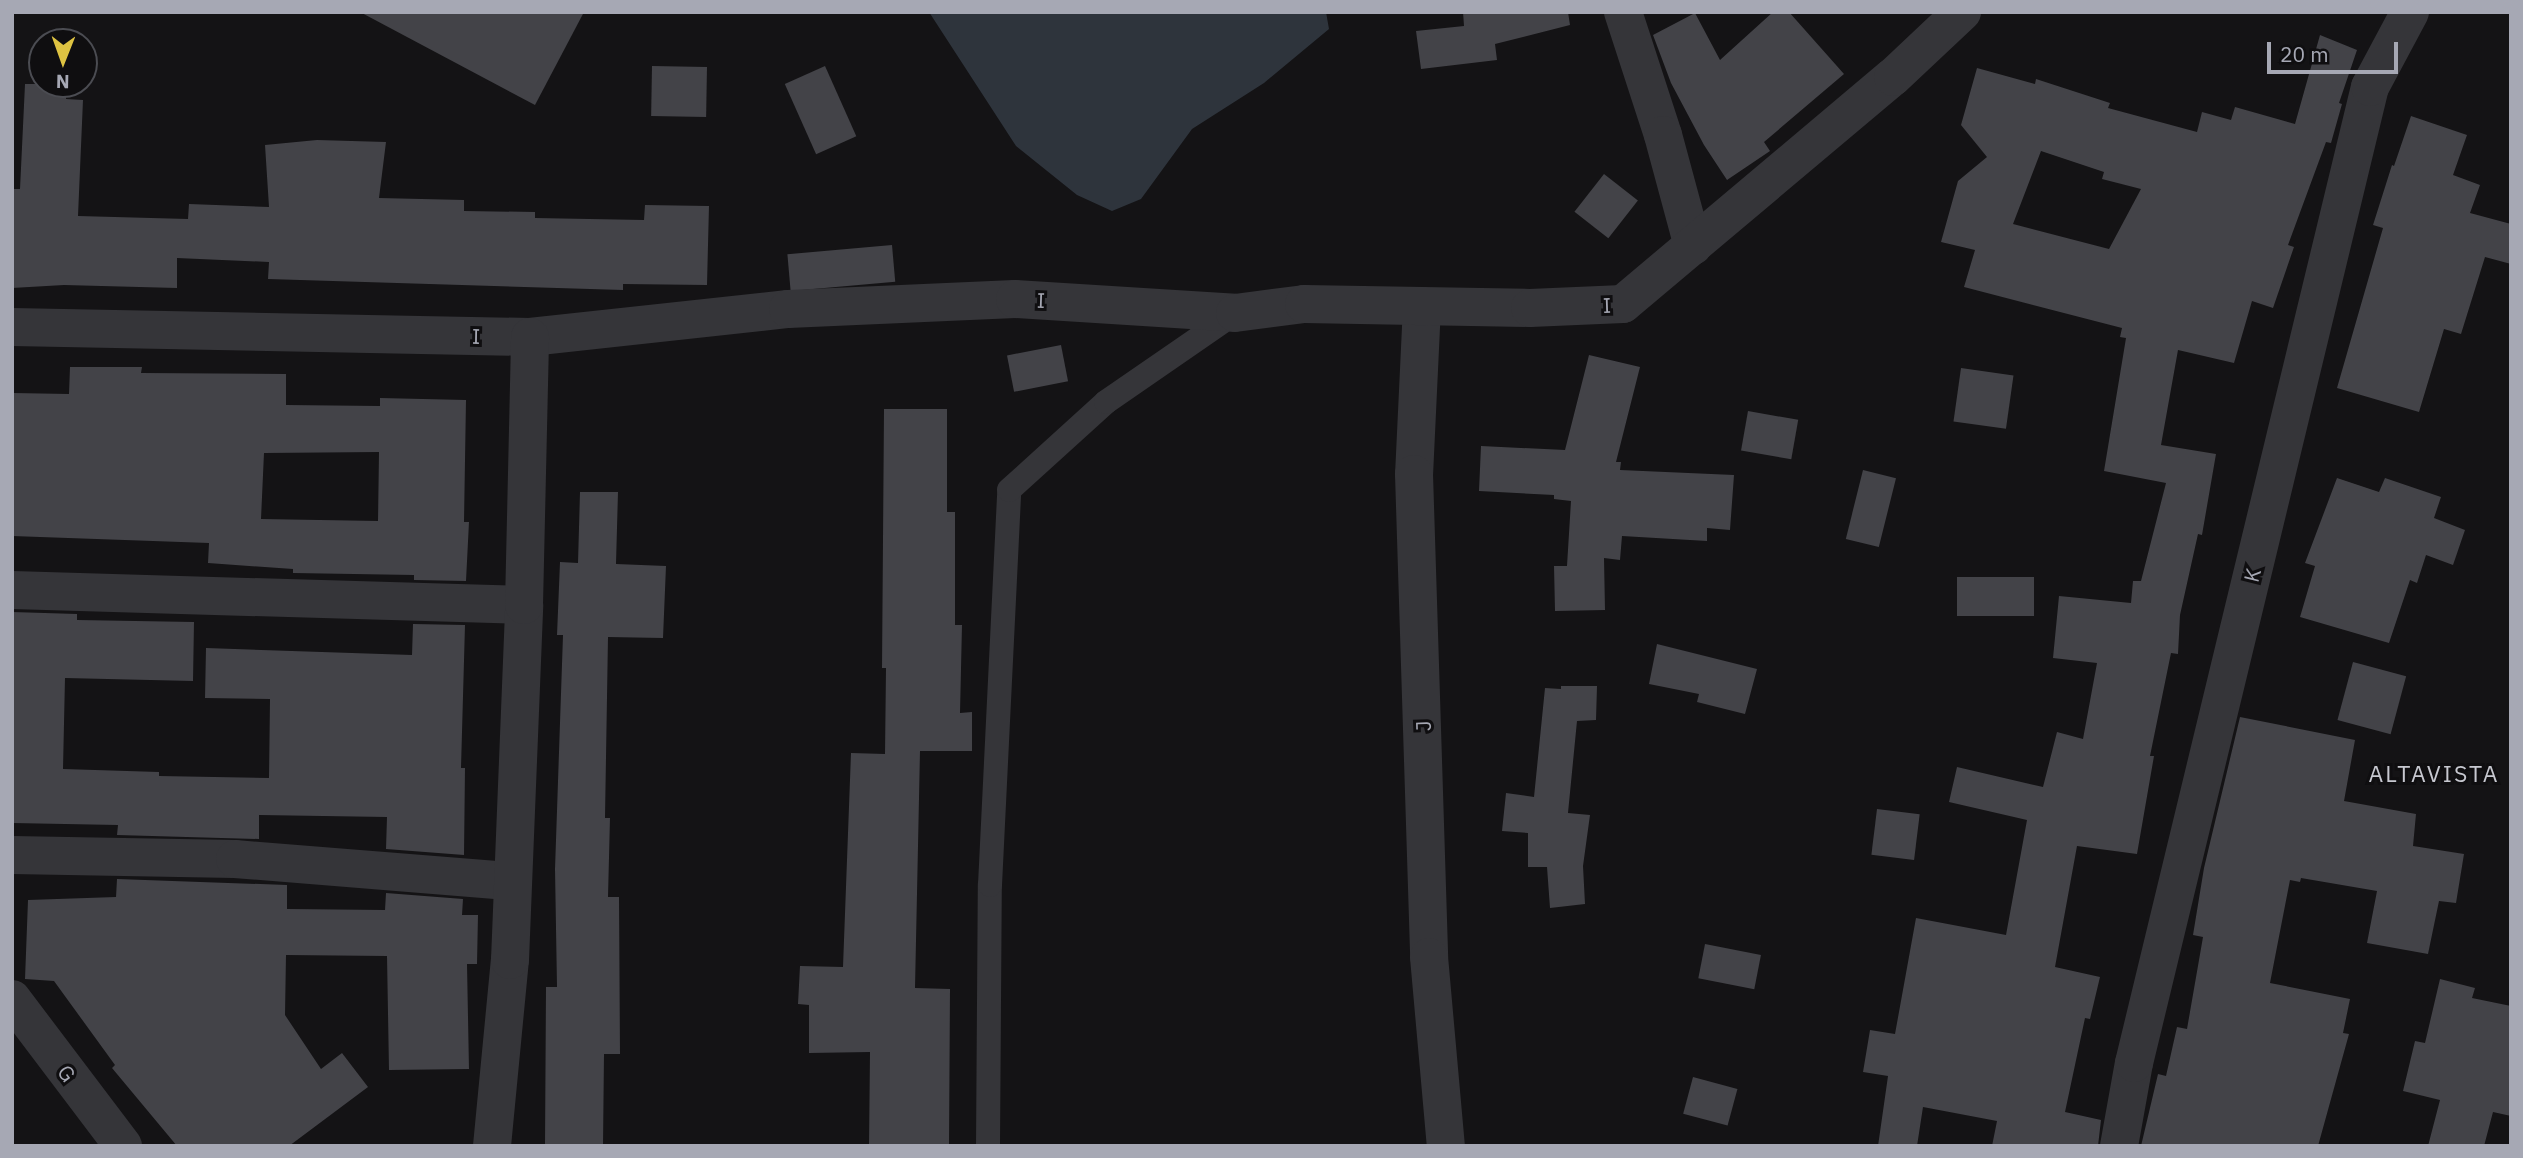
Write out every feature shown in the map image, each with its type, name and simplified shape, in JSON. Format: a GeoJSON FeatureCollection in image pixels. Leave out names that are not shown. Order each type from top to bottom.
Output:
{"type":"FeatureCollection","features":[{"type":"Feature","properties":{"kind":"street"},"geometry":{"type":"LineString","coordinates":[[1623,12],[1663,135],[1693,246]]}},
{"type":"Feature","properties":{"kind":"street","name":"I"},"geometry":{"type":"LineString","coordinates":[[12,327],[530,337],[788,309],[1015,299],[1236,313],[1304,304],[1530,308],[1623,304],[1893,77],[1962,12]]}},
{"type":"Feature","properties":{"kind":"street","name":"K"},"geometry":{"type":"LineString","coordinates":[[2119,1146],[2134,1063],[2370,87],[2410,12]]}},
{"type":"Feature","properties":{"kind":"street","name":"J"},"geometry":{"type":"LineString","coordinates":[[1422,306],[1414,474],[1429,957],[1446,1146]]}},
{"type":"Feature","properties":{"kind":"street"},"geometry":{"type":"LineString","coordinates":[[492,1146],[510,960],[511,881],[524,605],[530,337]]}},
{"type":"Feature","properties":{"kind":"street"},"geometry":{"type":"LineString","coordinates":[[12,590],[524,605]]}},
{"type":"Feature","properties":{"kind":"street"},"geometry":{"type":"LineString","coordinates":[[12,855],[235,859],[511,881]]}},
{"type":"Feature","properties":{"kind":"street","name":"G"},"geometry":{"type":"LineString","coordinates":[[12,999],[123,1146]]}},
{"type":"Feature","properties":{"kind":"lane"},"geometry":{"type":"LineString","coordinates":[[988,1146],[990,885],[1009,490],[1106,402],[1236,313]]}},
{"type":"Feature","properties":{"kind":"shaded area"},"geometry":{"type":"Polygon","coordinates":[[[929,12],[1326,12],[1329,29],[1264,83],[1192,129],[1141,199],[1112,211],[1077,195],[1016,146],[929,12]]]}},
{"type":"Feature","properties":{"kind":"building"},"geometry":{"type":"Polygon","coordinates":[[[360,12],[584,12],[535,105],[360,12]]]}},
{"type":"Feature","properties":{"kind":"building"},"geometry":{"type":"Polygon","coordinates":[[[1463,12],[1568,12],[1570,25],[1495,44],[1497,60],[1421,69],[1416,31],[1464,26],[1463,12]]]}},
{"type":"Feature","properties":{"kind":"building"},"geometry":{"type":"Polygon","coordinates":[[[1773,12],[1789,12],[1844,74],[1764,142],[1770,151],[1727,180],[1704,145],[1671,83],[1653,35],[1695,13],[1720,60],[1773,12]]]}},
{"type":"Feature","properties":{"kind":"building"},"geometry":{"type":"Polygon","coordinates":[[[2320,35],[2357,50],[2339,103],[2342,104],[2331,143],[2326,142],[2288,245],[2294,247],[2273,308],[2252,301],[2234,363],[2178,350],[2161,445],[2216,454],[2202,535],[2198,534],[2180,615],[2178,654],[2171,653],[2150,756],[2154,756],[2137,854],[2077,846],[2055,967],[2100,977],[2090,1019],[2085,1018],[2065,1112],[2101,1120],[2098,1146],[1992,1146],[1997,1121],[1923,1107],[1917,1146],[1878,1146],[1888,1076],[1863,1072],[1870,1030],[1895,1034],[1916,918],[2006,935],[2027,820],[1949,802],[1957,767],[2043,787],[2057,732],[2083,739],[2097,663],[2053,658],[2059,596],[2131,603],[2133,581],[2141,581],[2166,483],[2104,471],[2126,338],[2120,337],[2122,328],[1964,287],[1975,250],[1941,242],[1958,181],[1987,157],[1961,125],[1977,68],[2035,84],[2036,79],[2110,103],[2108,108],[2197,132],[2202,112],[2231,120],[2235,107],[2295,124],[2320,35]],[[2041,151],[2013,224],[2109,249],[2141,189],[2102,179],[2104,172],[2041,151]]]}},
{"type":"Feature","properties":{"kind":"building"},"geometry":{"type":"Polygon","coordinates":[[[652,66],[707,67],[706,117],[651,116],[652,66]]]}},
{"type":"Feature","properties":{"kind":"building"},"geometry":{"type":"Polygon","coordinates":[[[825,66],[856,136],[816,154],[785,84],[825,66]]]}},
{"type":"Feature","properties":{"kind":"building"},"geometry":{"type":"Polygon","coordinates":[[[25,84],[28,84],[28,98],[83,100],[78,216],[188,219],[189,204],[269,207],[265,145],[317,140],[386,142],[379,198],[464,200],[464,211],[535,212],[535,218],[644,220],[645,205],[709,206],[707,285],[623,284],[623,290],[268,279],[269,262],[177,258],[177,288],[64,285],[12,288],[12,189],[20,189],[25,84]]]}},
{"type":"Feature","properties":{"kind":"building"},"geometry":{"type":"Polygon","coordinates":[[[2411,116],[2467,135],[2453,175],[2480,185],[2470,213],[2511,224],[2511,264],[2485,257],[2461,334],[2444,329],[2419,412],[2337,388],[2383,228],[2373,225],[2411,116]]]}},
{"type":"Feature","properties":{"kind":"building"},"geometry":{"type":"Polygon","coordinates":[[[1604,174],[1638,200],[1608,238],[1574,212],[1604,174]]]}},
{"type":"Feature","properties":{"kind":"building"},"geometry":{"type":"Polygon","coordinates":[[[892,245],[895,282],[791,291],[787,254],[892,245]]]}},
{"type":"Feature","properties":{"kind":"building"},"geometry":{"type":"Polygon","coordinates":[[[1061,345],[1068,381],[1014,392],[1007,355],[1061,345]]]}},
{"type":"Feature","properties":{"kind":"building"},"geometry":{"type":"Polygon","coordinates":[[[1589,355],[1640,367],[1616,462],[1621,462],[1620,470],[1734,475],[1730,530],[1707,528],[1707,541],[1622,536],[1620,560],[1604,558],[1605,610],[1555,611],[1554,566],[1567,566],[1571,501],[1554,499],[1554,495],[1479,491],[1481,446],[1565,450],[1589,355]]]}},
{"type":"Feature","properties":{"kind":"building"},"geometry":{"type":"Polygon","coordinates":[[[70,367],[142,367],[141,373],[286,374],[286,405],[380,406],[380,398],[466,400],[464,522],[469,522],[466,581],[414,580],[414,575],[293,573],[293,569],[208,563],[209,543],[12,536],[13,393],[69,394],[70,367]],[[379,452],[264,453],[261,519],[378,521],[379,452]]]}},
{"type":"Feature","properties":{"kind":"building"},"geometry":{"type":"Polygon","coordinates":[[[1961,368],[2013,375],[2006,429],[1953,421],[1961,368]]]}},
{"type":"Feature","properties":{"kind":"building"},"geometry":{"type":"Polygon","coordinates":[[[884,409],[947,409],[947,512],[955,512],[955,625],[962,625],[960,713],[972,712],[972,751],[920,751],[915,988],[950,989],[949,1146],[869,1146],[870,1052],[809,1053],[809,1005],[798,1004],[800,966],[843,967],[851,753],[885,754],[886,668],[882,668],[884,409]]]}},
{"type":"Feature","properties":{"kind":"building"},"geometry":{"type":"Polygon","coordinates":[[[1748,411],[1798,420],[1791,459],[1741,450],[1748,411]]]}},
{"type":"Feature","properties":{"kind":"building"},"geometry":{"type":"Polygon","coordinates":[[[1863,470],[1896,478],[1879,547],[1846,539],[1863,470]]]}},
{"type":"Feature","properties":{"kind":"building"},"geometry":{"type":"Polygon","coordinates":[[[2337,478],[2379,492],[2385,478],[2441,497],[2434,518],[2465,530],[2453,565],[2426,555],[2417,583],[2410,580],[2389,643],[2300,617],[2315,566],[2305,563],[2337,478]]]}},
{"type":"Feature","properties":{"kind":"building"},"geometry":{"type":"Polygon","coordinates":[[[580,492],[618,492],[616,564],[666,566],[663,638],[608,637],[605,818],[610,818],[608,897],[619,897],[620,1054],[604,1054],[603,1146],[545,1146],[546,987],[557,987],[555,869],[563,635],[557,635],[560,562],[578,563],[580,492]]]}},
{"type":"Feature","properties":{"kind":"building"},"geometry":{"type":"Polygon","coordinates":[[[1957,577],[2034,577],[2034,616],[1957,616],[1957,577]]]}},
{"type":"Feature","properties":{"kind":"building"},"geometry":{"type":"Polygon","coordinates":[[[12,612],[77,614],[77,620],[194,622],[193,681],[65,678],[63,769],[159,772],[159,776],[269,778],[270,699],[205,698],[206,648],[412,655],[413,624],[465,625],[461,768],[465,768],[464,855],[386,849],[387,817],[259,815],[259,839],[117,835],[118,825],[12,823],[12,612]]]}},
{"type":"Feature","properties":{"kind":"building"},"geometry":{"type":"Polygon","coordinates":[[[1657,644],[1757,669],[1745,714],[1697,702],[1699,694],[1649,684],[1657,644]]]}},
{"type":"Feature","properties":{"kind":"building"},"geometry":{"type":"Polygon","coordinates":[[[2353,662],[2406,676],[2391,734],[2337,720],[2353,662]]]}},
{"type":"Feature","properties":{"kind":"building"},"geometry":{"type":"Polygon","coordinates":[[[1561,686],[1597,686],[1596,720],[1577,721],[1568,813],[1590,815],[1583,866],[1585,904],[1550,908],[1547,867],[1528,867],[1528,833],[1502,831],[1506,793],[1534,797],[1545,688],[1561,689],[1561,686]]]}},
{"type":"Feature","properties":{"kind":"building"},"geometry":{"type":"Polygon","coordinates":[[[2240,717],[2355,740],[2344,801],[2416,814],[2413,846],[2464,854],[2456,903],[2439,901],[2428,954],[2367,943],[2377,891],[2301,878],[2300,882],[2290,880],[2270,983],[2350,999],[2343,1033],[2349,1034],[2318,1146],[2141,1146],[2158,1074],[2166,1076],[2177,1027],[2187,1029],[2203,937],[2193,935],[2204,868],[2240,717]]]}},
{"type":"Feature","properties":{"kind":"building"},"geometry":{"type":"Polygon","coordinates":[[[1877,809],[1920,814],[1914,860],[1871,855],[1877,809]]]}},
{"type":"Feature","properties":{"kind":"building"},"geometry":{"type":"Polygon","coordinates":[[[117,879],[287,885],[287,909],[385,910],[386,893],[463,899],[462,915],[478,915],[477,964],[467,964],[469,1069],[389,1070],[387,956],[286,955],[285,1015],[321,1069],[342,1053],[368,1087],[289,1146],[177,1146],[112,1068],[115,1065],[54,981],[25,979],[28,900],[116,897],[117,879]]]}},
{"type":"Feature","properties":{"kind":"building"},"geometry":{"type":"Polygon","coordinates":[[[1705,944],[1761,955],[1754,989],[1698,978],[1705,944]]]}},
{"type":"Feature","properties":{"kind":"building"},"geometry":{"type":"Polygon","coordinates":[[[2440,979],[2475,988],[2472,998],[2511,1006],[2511,1116],[2493,1112],[2484,1146],[2428,1146],[2440,1100],[2403,1091],[2415,1041],[2425,1043],[2440,979]]]}},
{"type":"Feature","properties":{"kind":"building"},"geometry":{"type":"Polygon","coordinates":[[[1693,1077],[1737,1089],[1728,1126],[1683,1114],[1693,1077]]]}},
{"type":"Feature","properties":{"kind":"district","name":"ALTAVISTA"},"geometry":{"type":"Point","coordinates":[2434,773]}}]}
